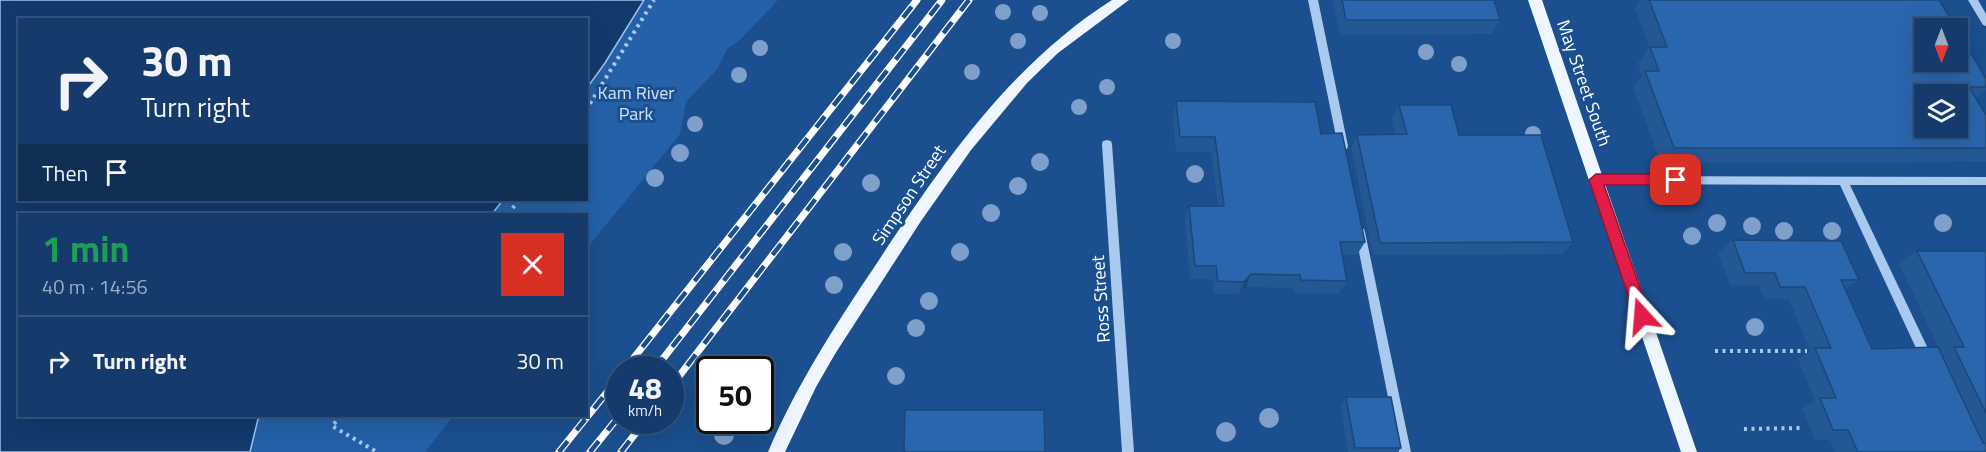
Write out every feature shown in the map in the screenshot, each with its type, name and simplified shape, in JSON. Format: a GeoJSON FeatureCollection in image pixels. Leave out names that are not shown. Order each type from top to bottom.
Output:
{"type":"FeatureCollection","features":[{"type":"Feature","properties":{"kind":"main road","name":"Simpson Street"},"geometry":{"type":"LineString","coordinates":[[776,452],[811,381],[939,181],[993,112],[1051,52],[1108,8],[1122,0]]}},
{"type":"Feature","properties":{"kind":"main road","name":"May Street South"},"geometry":{"type":"LineString","coordinates":[[1535,0],[1689,452]]}},
{"type":"Feature","properties":{"kind":"street"},"geometry":{"type":"LineString","coordinates":[[1313,0],[1346,162]]}},
{"type":"Feature","properties":{"kind":"street"},"geometry":{"type":"LineString","coordinates":[[1973,0],[1986,22]]}},
{"type":"Feature","properties":{"kind":"street","name":"Ross Street"},"geometry":{"type":"LineString","coordinates":[[1107,144],[1128,452]]}},
{"type":"Feature","properties":{"kind":"street"},"geometry":{"type":"LineString","coordinates":[[1596,180],[1986,181]]}},
{"type":"Feature","properties":{"kind":"street"},"geometry":{"type":"LineString","coordinates":[[1843,180],[1929,365]]}},
{"type":"Feature","properties":{"kind":"street"},"geometry":{"type":"LineString","coordinates":[[1358,221],[1405,452]]}},
{"type":"Feature","properties":{"kind":"path"},"geometry":{"type":"LineString","coordinates":[[588,107],[654,0]]}},
{"type":"Feature","properties":{"kind":"path"},"geometry":{"type":"LineString","coordinates":[[509,213],[518,201]]}},
{"type":"Feature","properties":{"kind":"path"},"geometry":{"type":"LineString","coordinates":[[1715,351],[1807,351]]}},
{"type":"Feature","properties":{"kind":"path"},"geometry":{"type":"LineString","coordinates":[[340,417],[332,426],[377,452]]}},
{"type":"Feature","properties":{"kind":"path"},"geometry":{"type":"LineString","coordinates":[[1744,429],[1800,428]]}},
{"type":"Feature","properties":{"kind":"green space","name":"Kam River Park"},"geometry":{"type":"Polygon","coordinates":[[[644,0],[778,0],[741,39],[727,49],[718,68],[686,102],[680,134],[588,247],[588,213],[493,213],[502,201],[588,201],[588,87],[644,0]]]}},
{"type":"Feature","properties":{"kind":"green space"},"geometry":{"type":"Polygon","coordinates":[[[452,417],[425,452],[250,452],[258,418],[452,417]]]}},
{"type":"Feature","properties":{"kind":"shaded area"},"geometry":{"type":"Polygon","coordinates":[[[0,0],[644,0],[588,87],[588,18],[18,18],[18,201],[502,201],[493,213],[18,213],[18,417],[262,417],[258,419],[250,452],[0,452],[0,0]]]}},
{"type":"Feature","properties":{"kind":"building"},"geometry":{"type":"Polygon","coordinates":[[[1342,0],[1494,0],[1500,20],[1346,20],[1342,0]]]}},
{"type":"Feature","properties":{"kind":"building"},"geometry":{"type":"Polygon","coordinates":[[[1649,0],[1939,0],[1950,18],[1914,18],[1914,72],[1968,72],[1968,48],[1986,79],[1986,87],[1969,87],[1986,115],[1986,148],[1674,148],[1645,71],[1659,71],[1650,47],[1667,47],[1649,0]]]}},
{"type":"Feature","properties":{"kind":"building"},"geometry":{"type":"Polygon","coordinates":[[[1176,101],[1315,102],[1321,134],[1342,133],[1365,242],[1340,242],[1347,281],[1301,280],[1300,275],[1251,274],[1244,282],[1218,281],[1216,266],[1195,266],[1189,206],[1224,206],[1215,137],[1180,137],[1176,101]]]}},
{"type":"Feature","properties":{"kind":"building"},"geometry":{"type":"Polygon","coordinates":[[[1399,105],[1451,105],[1459,135],[1541,135],[1573,242],[1380,243],[1357,135],[1407,134],[1399,105]]]}},
{"type":"Feature","properties":{"kind":"building"},"geometry":{"type":"Polygon","coordinates":[[[1733,240],[1841,241],[1859,280],[1841,280],[1872,349],[1938,347],[1983,443],[1986,443],[1986,452],[1858,452],[1848,430],[1833,430],[1820,398],[1836,398],[1815,348],[1831,348],[1805,287],[1780,287],[1775,273],[1745,273],[1733,240]]]}},
{"type":"Feature","properties":{"kind":"building"},"geometry":{"type":"Polygon","coordinates":[[[1917,251],[1986,251],[1986,413],[1954,347],[1964,347],[1917,251]]]}},
{"type":"Feature","properties":{"kind":"building"},"geometry":{"type":"Polygon","coordinates":[[[1346,397],[1391,397],[1401,448],[1355,448],[1346,397]]]}},
{"type":"Feature","properties":{"kind":"building"},"geometry":{"type":"Polygon","coordinates":[[[905,410],[1044,410],[1045,452],[904,452],[905,410]]]}},
{"type":"Feature","properties":{"kind":"railway"},"geometry":{"type":"LineString","coordinates":[[635,356],[917,0]]}},
{"type":"Feature","properties":{"kind":"railway"},"geometry":{"type":"LineString","coordinates":[[665,356],[942,0]]}},
{"type":"Feature","properties":{"kind":"railway"},"geometry":{"type":"LineString","coordinates":[[684,370],[969,0]]}},
{"type":"Feature","properties":{"kind":"railway"},"geometry":{"type":"LineString","coordinates":[[588,416],[606,393]]}},
{"type":"Feature","properties":{"kind":"railway"},"geometry":{"type":"LineString","coordinates":[[559,452],[587,417]]}},
{"type":"Feature","properties":{"kind":"railway"},"geometry":{"type":"LineString","coordinates":[[590,452],[606,432]]}},
{"type":"Feature","properties":{"kind":"railway"},"geometry":{"type":"LineString","coordinates":[[621,452],[635,434]]}},
{"type":"Feature","properties":{"kind":"route"},"geometry":{"type":"LineString","coordinates":[[1642,316],[1596,180],[1676,180]]}}]}
